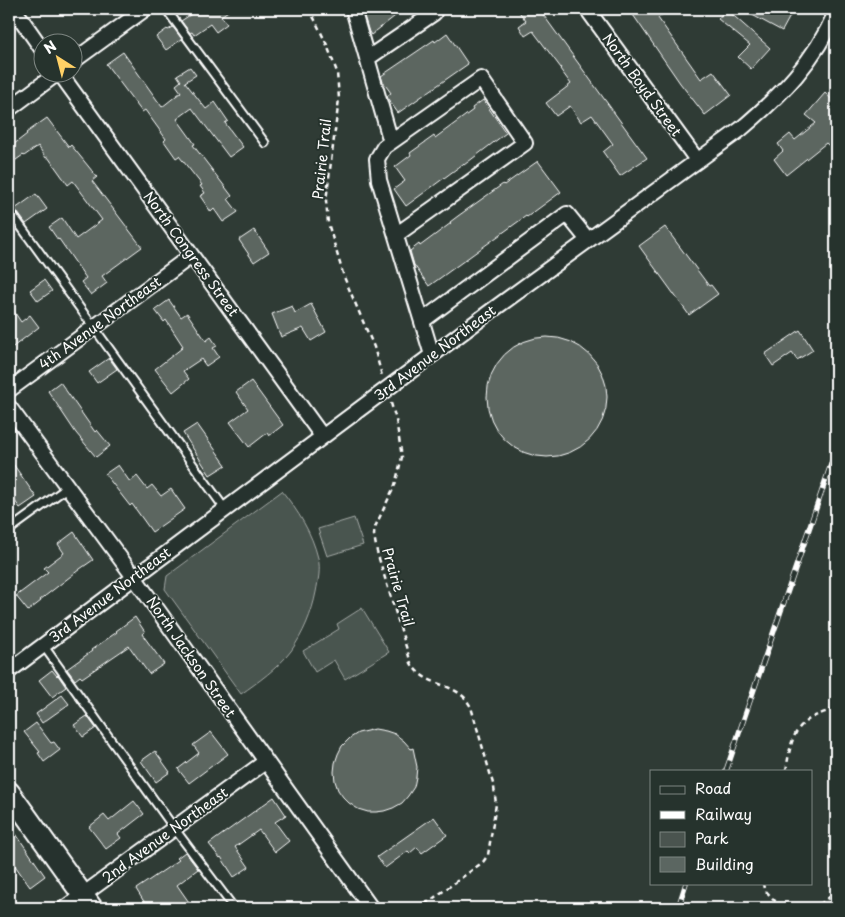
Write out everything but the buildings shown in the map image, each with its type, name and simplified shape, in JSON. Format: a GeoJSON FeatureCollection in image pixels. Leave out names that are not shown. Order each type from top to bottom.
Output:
{"type":"FeatureCollection","features":[{"type":"Feature","properties":{"kind":"street"},"geometry":{"type":"LineString","coordinates":[[14,9],[32,35]]}},
{"type":"Feature","properties":{"kind":"street"},"geometry":{"type":"LineString","coordinates":[[82,55],[145,9]]}},
{"type":"Feature","properties":{"kind":"street"},"geometry":{"type":"LineString","coordinates":[[353,9],[392,142]]}},
{"type":"Feature","properties":{"kind":"street","name":"North Boyd Street"},"geometry":{"type":"LineString","coordinates":[[587,9],[697,160]]}},
{"type":"Feature","properties":{"kind":"street","name":"3rd Avenue Northeast"},"geometry":{"type":"LineString","coordinates":[[9,671],[432,354],[741,129],[766,108],[804,67],[818,47],[836,12]]}},
{"type":"Feature","properties":{"kind":"street"},"geometry":{"type":"LineString","coordinates":[[368,58],[434,13]]}},
{"type":"Feature","properties":{"kind":"street"},"geometry":{"type":"LineString","coordinates":[[396,235],[525,143],[481,79],[384,148],[377,158],[379,180],[432,354]]}},
{"type":"Feature","properties":{"kind":"street"},"geometry":{"type":"LineString","coordinates":[[9,109],[45,82]]}},
{"type":"Feature","properties":{"kind":"street","name":"North Congress Street"},"geometry":{"type":"LineString","coordinates":[[66,82],[322,436]]}},
{"type":"Feature","properties":{"kind":"street"},"geometry":{"type":"LineString","coordinates":[[422,321],[567,214],[588,240]]}},
{"type":"Feature","properties":{"kind":"street","name":"4th Avenue Northeast"},"geometry":{"type":"LineString","coordinates":[[9,390],[191,256]]}},
{"type":"Feature","properties":{"kind":"street","name":"North Jackson Street"},"geometry":{"type":"LineString","coordinates":[[9,407],[134,577],[371,908]]}},
{"type":"Feature","properties":{"kind":"street","name":"2nd Avenue Northeast"},"geometry":{"type":"LineString","coordinates":[[65,908],[87,902],[174,828],[265,762]]}},
{"type":"Feature","properties":{"kind":"street"},"geometry":{"type":"LineString","coordinates":[[13,801],[87,902]]}},
{"type":"Feature","properties":{"kind":"lane"},"geometry":{"type":"LineString","coordinates":[[166,9],[265,143]]}},
{"type":"Feature","properties":{"kind":"lane"},"geometry":{"type":"LineString","coordinates":[[9,210],[225,509]]}},
{"type":"Feature","properties":{"kind":"lane"},"geometry":{"type":"LineString","coordinates":[[9,530],[68,487]]}},
{"type":"Feature","properties":{"kind":"lane"},"geometry":{"type":"LineString","coordinates":[[44,645],[174,828],[234,908]]}},
{"type":"Feature","properties":{"kind":"path","name":"Prairie Trail"},"geometry":{"type":"LineString","coordinates":[[308,9],[324,38],[337,72],[339,99],[326,201],[328,223],[344,277],[374,347],[396,420],[402,456],[395,486],[375,527],[374,534],[377,552],[411,663],[415,671],[424,677],[466,698],[471,707],[494,787],[496,804],[488,855],[483,862],[427,903],[414,908]]}},
{"type":"Feature","properties":{"kind":"path"},"geometry":{"type":"LineString","coordinates":[[786,770],[788,753],[793,737],[799,727],[819,713],[836,708]]}},
{"type":"Feature","properties":{"kind":"path"},"geometry":{"type":"LineString","coordinates":[[836,775],[836,784]]}},
{"type":"Feature","properties":{"kind":"path"},"geometry":{"type":"LineString","coordinates":[[763,884],[764,889],[777,903],[788,908]]}},
{"type":"Feature","properties":{"kind":"path"},"geometry":{"type":"LineString","coordinates":[[811,908],[819,905],[836,892]]}},
{"type":"Feature","properties":{"kind":"green space"},"geometry":{"type":"Polygon","coordinates":[[[282,491],[294,506],[312,540],[319,566],[316,592],[306,623],[291,651],[274,669],[241,694],[165,589],[167,576],[282,491]]]}},
{"type":"Feature","properties":{"kind":"green space"},"geometry":{"type":"Polygon","coordinates":[[[354,518],[363,545],[327,556],[318,529],[354,518]]]}},
{"type":"Feature","properties":{"kind":"green space"},"geometry":{"type":"Polygon","coordinates":[[[362,608],[389,652],[345,679],[334,660],[315,672],[303,651],[339,629],[337,624],[362,608]]]}},
{"type":"Feature","properties":{"kind":"railway"},"geometry":{"type":"LineString","coordinates":[[726,770],[836,450]]}},
{"type":"Feature","properties":{"kind":"railway"},"geometry":{"type":"LineString","coordinates":[[678,908],[686,884]]}}]}
